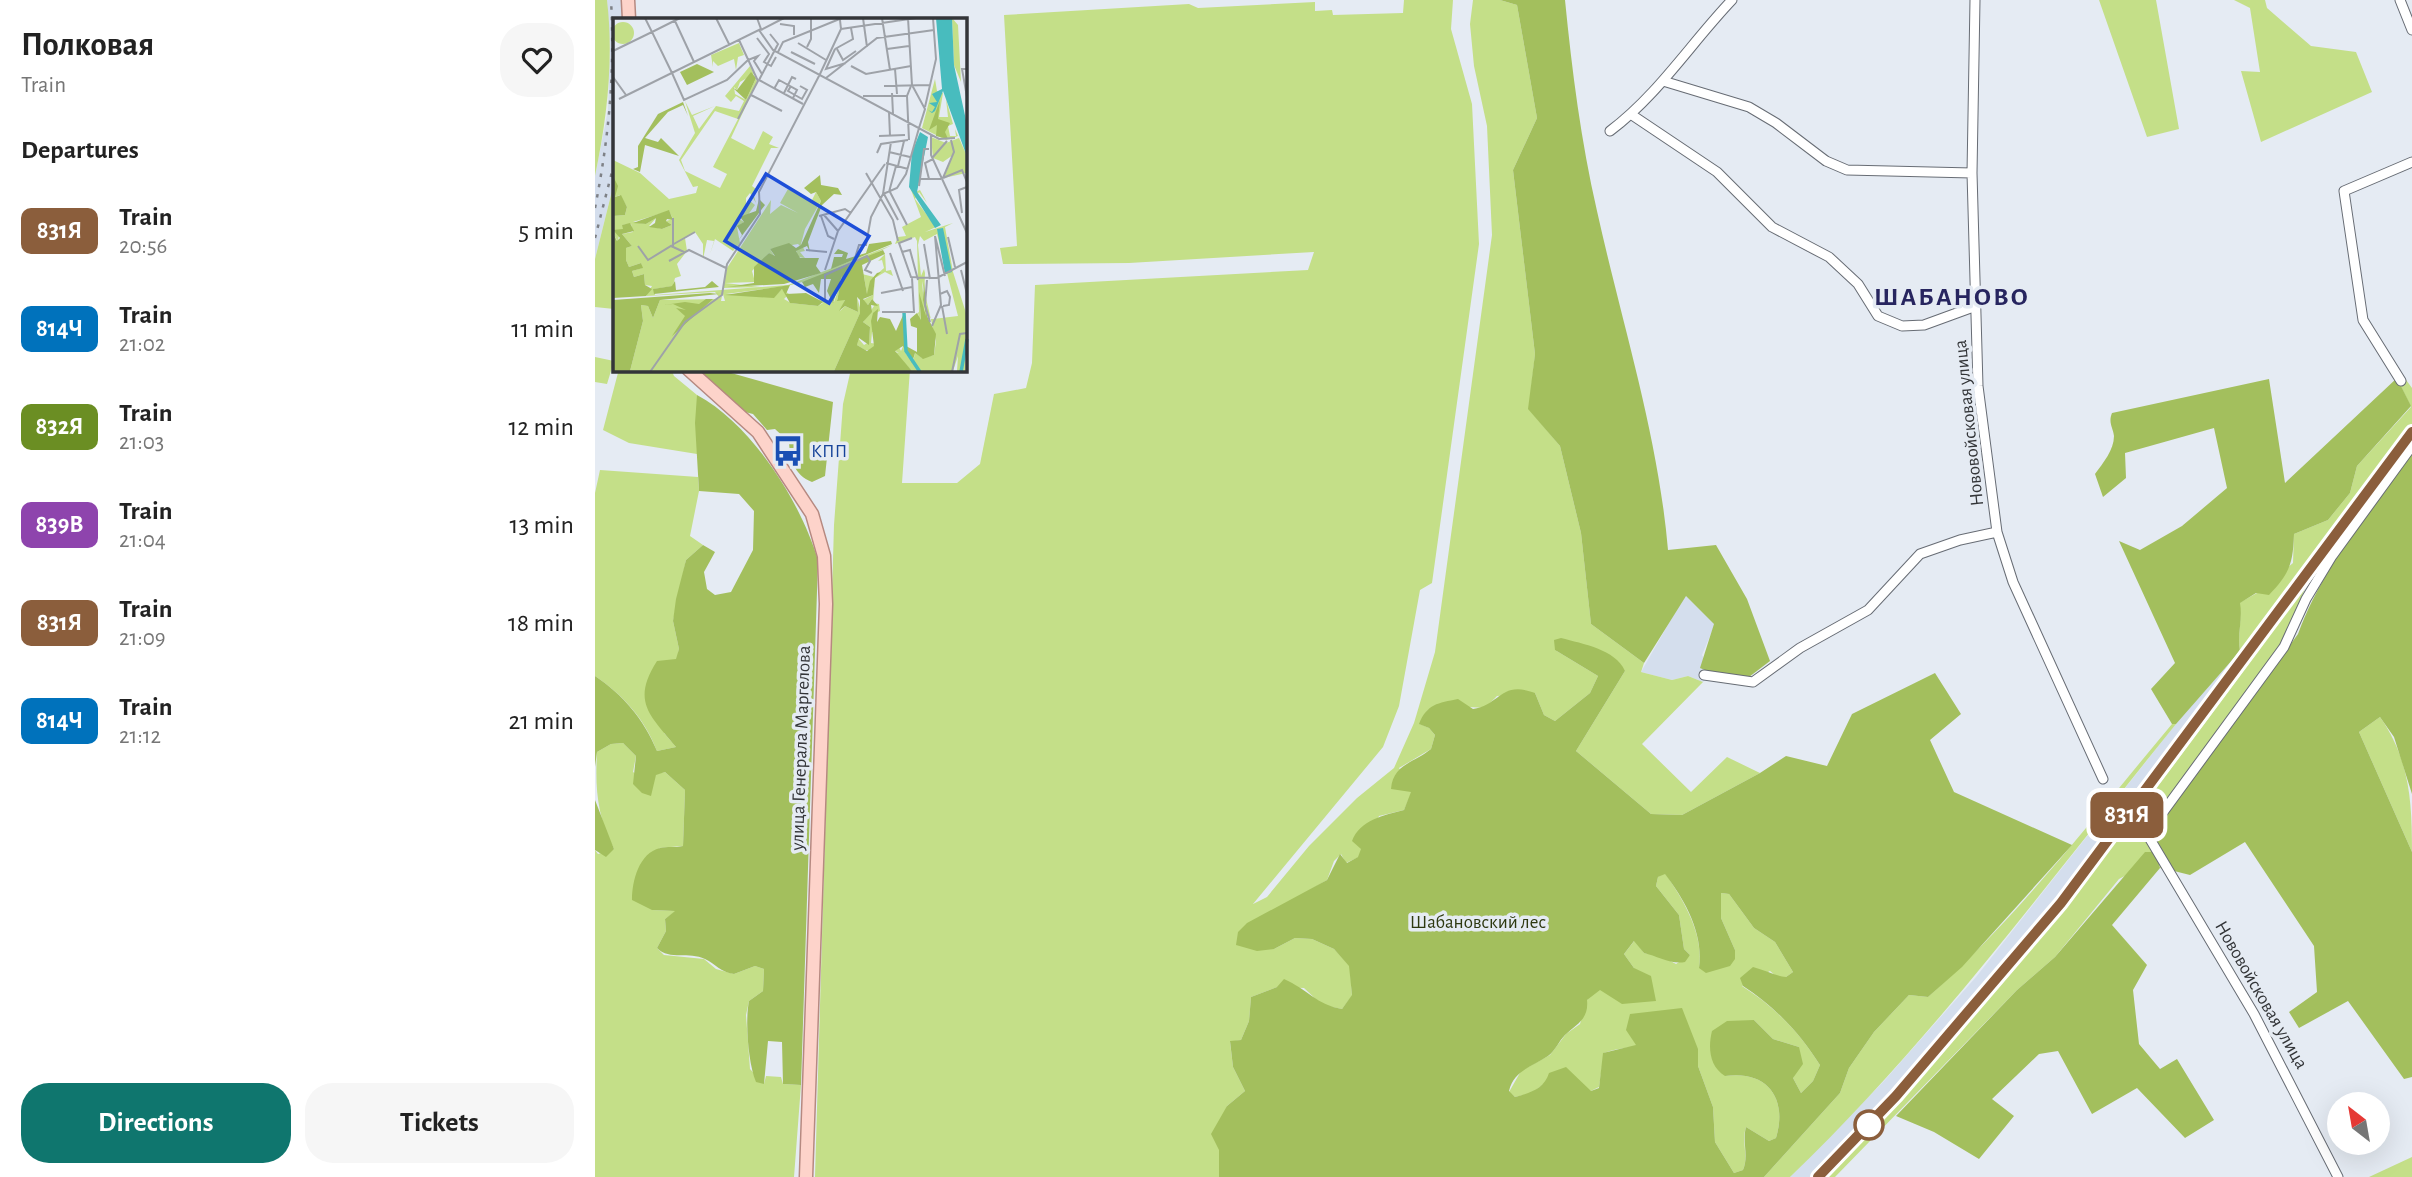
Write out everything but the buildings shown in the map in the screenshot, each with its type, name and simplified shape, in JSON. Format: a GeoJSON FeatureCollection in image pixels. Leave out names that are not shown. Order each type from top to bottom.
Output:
{"type":"FeatureCollection","features":[{"type":"Feature","properties":{"kind":"main road"},"geometry":{"type":"LineString","coordinates":[[628,0],[629,18]]}},
{"type":"Feature","properties":{"kind":"main road","name":"улица Генерала Маргелова"},"geometry":{"type":"LineString","coordinates":[[690,371],[758,432],[812,514],[824,556],[826,604],[806,1177]]}},
{"type":"Feature","properties":{"kind":"street"},"geometry":{"type":"LineString","coordinates":[[1610,131],[1632,115],[1664,81],[1732,0]]}},
{"type":"Feature","properties":{"kind":"street","name":"Нововойсковая улица"},"geometry":{"type":"LineString","coordinates":[[1975,0],[1972,173],[1978,386],[1997,531],[2013,582],[2103,779]]}},
{"type":"Feature","properties":{"kind":"street"},"geometry":{"type":"LineString","coordinates":[[2400,0],[2408,8],[2412,30]]}},
{"type":"Feature","properties":{"kind":"street"},"geometry":{"type":"LineString","coordinates":[[1664,81],[1749,107],[1776,123],[1826,161],[1847,170],[1972,173]]}},
{"type":"Feature","properties":{"kind":"street"},"geometry":{"type":"LineString","coordinates":[[1632,115],[1717,172],[1772,227],[1829,257],[1858,284],[1878,316],[1902,326],[1924,325],[1976,306]]}},
{"type":"Feature","properties":{"kind":"street"},"geometry":{"type":"LineString","coordinates":[[2402,381],[2363,320],[2343,191],[2412,162]]}},
{"type":"Feature","properties":{"kind":"street","name":"Нововойсковая улица"},"geometry":{"type":"LineString","coordinates":[[2338,1177],[2254,1014],[2147,834],[2284,647],[2306,598],[2332,556],[2412,446]]}},
{"type":"Feature","properties":{"kind":"street"},"geometry":{"type":"LineString","coordinates":[[1704,675],[1753,682],[1800,648],[1868,610],[1920,555],[1960,540],[1997,531]]}},
{"type":"Feature","properties":{"kind":"shaded area"},"geometry":{"type":"Polygon","coordinates":[[[607,0],[625,0],[626,18],[613,18],[613,187],[595,259],[595,176],[608,110],[610,49],[607,0]]]}},
{"type":"Feature","properties":{"kind":"shaded area"},"geometry":{"type":"Polygon","coordinates":[[[2412,425],[2412,442],[2143,804],[1995,992],[1824,1177],[1790,1177],[1884,1081],[1976,977],[2182,716],[2240,651],[2412,425]]]}},
{"type":"Feature","properties":{"kind":"shaded area"},"geometry":{"type":"Polygon","coordinates":[[[1685,595],[1715,624],[1702,655],[1712,673],[1703,682],[1688,676],[1672,680],[1641,672],[1685,595]]]}},
{"type":"Feature","properties":{"kind":"green space"},"geometry":{"type":"Polygon","coordinates":[[[595,0],[607,0],[610,45],[606,111],[595,176],[595,0]]]}},
{"type":"Feature","properties":{"kind":"green space"},"geometry":{"type":"Polygon","coordinates":[[[1404,0],[1453,0],[1451,29],[1472,104],[1479,244],[1432,583],[1420,590],[1399,706],[1383,747],[1253,904],[1267,897],[1309,846],[1357,798],[1394,768],[1414,723],[1435,652],[1492,235],[1487,126],[1474,66],[1470,24],[1473,0],[1500,0],[1517,5],[1537,118],[1513,170],[1535,354],[1529,409],[1560,446],[1581,533],[1591,624],[1644,663],[1641,672],[1672,680],[1688,676],[1703,682],[1642,744],[1691,792],[1727,757],[1760,773],[1682,815],[1651,814],[1576,751],[1625,671],[1555,650],[1598,676],[1590,693],[1555,721],[1544,715],[1535,693],[1497,696],[1486,707],[1438,705],[1431,708],[1420,724],[1435,735],[1431,749],[1399,768],[1412,792],[1404,810],[1379,816],[1359,857],[1346,863],[1341,854],[1334,861],[1327,880],[1288,903],[1274,949],[1295,938],[1312,939],[1334,949],[1350,966],[1352,996],[1342,1009],[1322,1005],[1304,988],[1277,987],[1251,997],[1249,1021],[1241,1040],[1230,1042],[1233,1067],[1245,1091],[1227,1106],[1219,1150],[1219,1177],[815,1177],[834,525],[843,404],[851,371],[910,371],[902,483],[957,483],[980,464],[994,394],[1026,388],[1032,363],[1035,285],[1308,270],[1314,252],[1129,263],[1003,264],[1000,248],[1017,246],[1004,15],[1189,4],[1198,8],[1315,2],[1315,11],[1332,10],[1333,15],[1403,13],[1404,0]]]}},
{"type":"Feature","properties":{"kind":"green space"},"geometry":{"type":"Polygon","coordinates":[[[1500,0],[1565,0],[1586,158],[1648,422],[1668,550],[1716,545],[1747,599],[1770,661],[1749,677],[1712,673],[1700,668],[1714,624],[1686,596],[1644,663],[1591,624],[1581,533],[1560,446],[1528,409],[1535,354],[1513,170],[1537,118],[1517,5],[1500,0]]]}},
{"type":"Feature","properties":{"kind":"green space"},"geometry":{"type":"Polygon","coordinates":[[[2099,0],[2156,0],[2179,129],[2147,137],[2099,0]]]}},
{"type":"Feature","properties":{"kind":"green space"},"geometry":{"type":"Polygon","coordinates":[[[2234,0],[2265,0],[2267,8],[2311,46],[2356,52],[2372,92],[2261,142],[2241,71],[2260,72],[2250,8],[2234,0]]]}},
{"type":"Feature","properties":{"kind":"green space"},"geometry":{"type":"Polygon","coordinates":[[[613,187],[613,309],[595,307],[595,259],[613,187]]]}},
{"type":"Feature","properties":{"kind":"green space"},"geometry":{"type":"Polygon","coordinates":[[[595,357],[613,361],[607,384],[595,382],[595,357]]]}},
{"type":"Feature","properties":{"kind":"green space"},"geometry":{"type":"Polygon","coordinates":[[[618,371],[672,371],[674,376],[697,395],[697,454],[629,443],[603,430],[618,371]]]}},
{"type":"Feature","properties":{"kind":"green space"},"geometry":{"type":"Polygon","coordinates":[[[701,371],[724,371],[833,402],[825,476],[812,482],[806,479],[797,471],[790,454],[789,442],[775,429],[767,430],[753,414],[745,412],[699,376],[701,371]]]}},
{"type":"Feature","properties":{"kind":"green space"},"geometry":{"type":"Polygon","coordinates":[[[2401,373],[2412,388],[2412,425],[2240,651],[2239,603],[2257,593],[2293,563],[2294,534],[2328,520],[2350,493],[2357,466],[2411,407],[2397,378],[2401,373]]]}},
{"type":"Feature","properties":{"kind":"green space"},"geometry":{"type":"Polygon","coordinates":[[[2397,378],[2411,406],[2357,466],[2350,493],[2328,520],[2294,534],[2289,567],[2276,587],[2269,595],[2256,593],[2240,603],[2240,651],[2176,724],[2172,724],[2151,689],[2175,663],[2119,541],[2140,550],[2182,526],[2227,488],[2214,428],[2125,453],[2126,478],[2103,497],[2095,474],[2112,446],[2112,413],[2269,379],[2285,483],[2397,378]]]}},
{"type":"Feature","properties":{"kind":"green space"},"geometry":{"type":"Polygon","coordinates":[[[697,395],[736,425],[771,466],[799,513],[818,560],[801,1085],[783,1084],[782,1042],[768,1041],[764,1084],[756,1082],[753,1074],[748,1042],[748,1009],[749,1001],[763,991],[764,969],[755,966],[734,974],[725,972],[699,957],[662,952],[657,948],[666,931],[665,919],[675,911],[652,910],[632,900],[635,877],[647,856],[660,848],[683,846],[685,790],[665,772],[656,775],[651,796],[642,793],[633,784],[636,756],[623,743],[611,744],[597,752],[595,767],[595,676],[632,709],[657,751],[676,747],[652,717],[647,707],[645,687],[657,661],[676,659],[679,649],[673,621],[686,560],[703,545],[715,552],[704,572],[707,589],[715,595],[731,592],[753,550],[754,511],[739,494],[699,491],[695,423],[697,395]]]}},
{"type":"Feature","properties":{"kind":"green space"},"geometry":{"type":"Polygon","coordinates":[[[2412,442],[2412,453],[2319,586],[2310,580],[2412,442]]]}},
{"type":"Feature","properties":{"kind":"green space"},"geometry":{"type":"Polygon","coordinates":[[[2412,453],[2412,794],[2394,737],[2380,717],[2359,732],[2412,852],[2412,1077],[2404,1079],[2348,1001],[2299,1028],[2289,1012],[2317,992],[2314,946],[2245,842],[2190,875],[2174,871],[2153,834],[2298,634],[2320,585],[2334,562],[2412,453]]]}},
{"type":"Feature","properties":{"kind":"green space"},"geometry":{"type":"Polygon","coordinates":[[[600,470],[698,477],[699,491],[690,536],[703,545],[686,560],[673,621],[679,649],[664,733],[676,747],[657,751],[646,728],[632,709],[595,676],[595,493],[600,470]]]}},
{"type":"Feature","properties":{"kind":"green space"},"geometry":{"type":"Polygon","coordinates":[[[2307,585],[2281,646],[2148,829],[2174,871],[2160,868],[2159,858],[2119,879],[2055,957],[2017,990],[1835,1177],[1824,1177],[1949,1044],[2038,940],[2155,790],[2307,585]]]}},
{"type":"Feature","properties":{"kind":"green space","name":"Шабановский лес"},"geometry":{"type":"Polygon","coordinates":[[[1561,638],[1597,648],[1614,657],[1625,671],[1576,751],[1651,814],[1682,815],[1786,756],[1827,766],[1852,714],[1935,673],[1961,714],[1930,740],[1954,792],[2072,845],[1962,967],[1928,997],[1909,995],[1874,1032],[1849,1068],[1840,1093],[1764,1177],[1219,1177],[1219,1150],[1211,1134],[1227,1106],[1245,1091],[1233,1067],[1230,1041],[1241,1040],[1249,1021],[1251,997],[1277,987],[1284,979],[1333,1007],[1342,1009],[1352,995],[1349,966],[1334,949],[1312,939],[1295,938],[1274,949],[1257,951],[1236,945],[1238,932],[1247,923],[1327,880],[1340,854],[1347,863],[1358,857],[1361,849],[1352,841],[1367,823],[1404,810],[1411,792],[1391,789],[1393,781],[1400,769],[1431,749],[1435,735],[1429,728],[1419,724],[1430,708],[1458,699],[1473,709],[1482,707],[1514,689],[1535,693],[1544,715],[1555,721],[1590,693],[1598,676],[1555,650],[1554,640],[1561,638]],[[1665,874],[1658,877],[1656,886],[1679,915],[1684,949],[1690,955],[1685,962],[1670,961],[1644,953],[1634,941],[1624,954],[1634,968],[1651,976],[1656,1001],[1622,1004],[1600,990],[1587,1000],[1586,1012],[1581,1020],[1550,1054],[1519,1074],[1509,1091],[1515,1097],[1531,1092],[1544,1083],[1549,1073],[1566,1067],[1591,1091],[1599,1088],[1603,1053],[1636,1045],[1626,1030],[1630,1014],[1682,1008],[1698,1049],[1698,1066],[1713,1107],[1715,1142],[1734,1173],[1743,1170],[1745,1165],[1746,1127],[1769,1141],[1776,1138],[1779,1111],[1776,1099],[1763,1082],[1740,1075],[1725,1076],[1720,1072],[1711,1056],[1712,1031],[1727,1021],[1754,1020],[1773,1039],[1799,1047],[1803,1064],[1793,1078],[1801,1093],[1813,1081],[1820,1065],[1786,1021],[1743,986],[1740,978],[1753,967],[1786,977],[1793,972],[1775,942],[1754,928],[1729,894],[1721,893],[1721,918],[1735,950],[1735,959],[1730,966],[1706,973],[1699,968],[1696,930],[1686,906],[1665,874]]]}},
{"type":"Feature","properties":{"kind":"green space"},"geometry":{"type":"Polygon","coordinates":[[[2380,717],[2398,749],[2403,765],[2410,799],[2412,852],[2359,732],[2380,717]]]}},
{"type":"Feature","properties":{"kind":"green space"},"geometry":{"type":"Polygon","coordinates":[[[2172,724],[2176,724],[2037,899],[1893,1070],[1790,1177],[1764,1177],[1840,1093],[1849,1068],[1874,1032],[1909,995],[1928,997],[1994,933],[2055,865],[2172,724]]]}},
{"type":"Feature","properties":{"kind":"green space"},"geometry":{"type":"Polygon","coordinates":[[[623,743],[636,756],[633,772],[652,784],[656,774],[665,772],[685,790],[683,846],[659,848],[652,910],[676,911],[665,919],[666,931],[657,948],[664,955],[704,959],[716,969],[734,974],[755,966],[764,969],[763,991],[749,1001],[746,1015],[750,1069],[764,1084],[766,1076],[781,1077],[783,1084],[801,1085],[794,1177],[595,1177],[595,850],[598,854],[614,849],[598,802],[597,752],[611,744],[623,743]]]}},
{"type":"Feature","properties":{"kind":"green space"},"geometry":{"type":"Polygon","coordinates":[[[595,800],[614,849],[606,857],[595,850],[595,800]]]}},
{"type":"Feature","properties":{"kind":"green space"},"geometry":{"type":"Polygon","coordinates":[[[2145,852],[2156,852],[2160,868],[2112,925],[2147,965],[2133,990],[2139,1044],[2160,1069],[2177,1059],[2214,1120],[2185,1138],[2137,1088],[2092,1114],[2058,1051],[2039,1054],[1992,1099],[2014,1116],[1979,1159],[1934,1132],[1896,1116],[2017,990],[2055,957],[2145,852]]]}},
{"type":"Feature","properties":{"kind":"green space"},"geometry":{"type":"Polygon","coordinates":[[[1665,873],[1691,918],[1700,955],[1699,968],[1735,950],[1721,918],[1721,893],[1729,894],[1754,928],[1775,942],[1793,972],[1786,977],[1777,977],[1770,971],[1742,986],[1785,1021],[1820,1065],[1813,1081],[1801,1093],[1793,1078],[1799,1047],[1773,1039],[1754,1020],[1725,1076],[1740,1075],[1763,1082],[1776,1099],[1779,1124],[1776,1138],[1769,1141],[1746,1127],[1745,1165],[1743,1170],[1734,1173],[1715,1142],[1713,1107],[1698,1066],[1698,1049],[1650,1046],[1604,1053],[1599,1087],[1591,1091],[1546,1082],[1532,1093],[1515,1097],[1509,1092],[1521,1071],[1550,1055],[1566,1034],[1580,1024],[1587,1000],[1592,993],[1634,968],[1624,954],[1635,940],[1644,953],[1661,956],[1676,964],[1690,955],[1684,949],[1679,915],[1656,886],[1658,877],[1665,873]]]}},
{"type":"Feature","properties":{"kind":"green space"},"geometry":{"type":"Polygon","coordinates":[[[2412,1157],[2412,1177],[2369,1177],[2412,1157]]]}},
{"type":"Feature","properties":{"kind":"railway"},"geometry":{"type":"LineString","coordinates":[[595,208],[610,105],[611,0]]}},
{"type":"Feature","properties":{"kind":"railway"},"geometry":{"type":"LineString","coordinates":[[595,238],[613,168]]}},
{"type":"Feature","properties":{"kind":"railway"},"geometry":{"type":"LineString","coordinates":[[1818,1177],[1896,1096],[2061,903],[2412,432]]}},
{"type":"Feature","properties":{"kind":"train","name":"831Я"},"geometry":{"type":"LineString","coordinates":[[1818,1177],[1896,1096],[2061,903],[2412,432]]}},
{"type":"Feature","properties":{"kind":"place","name":"КПП"},"geometry":{"type":"Point","coordinates":[788,451]}},
{"type":"Feature","properties":{"kind":"district","name":"ШАБАНОВО"},"geometry":{"type":"Point","coordinates":[1952,297]}}]}
